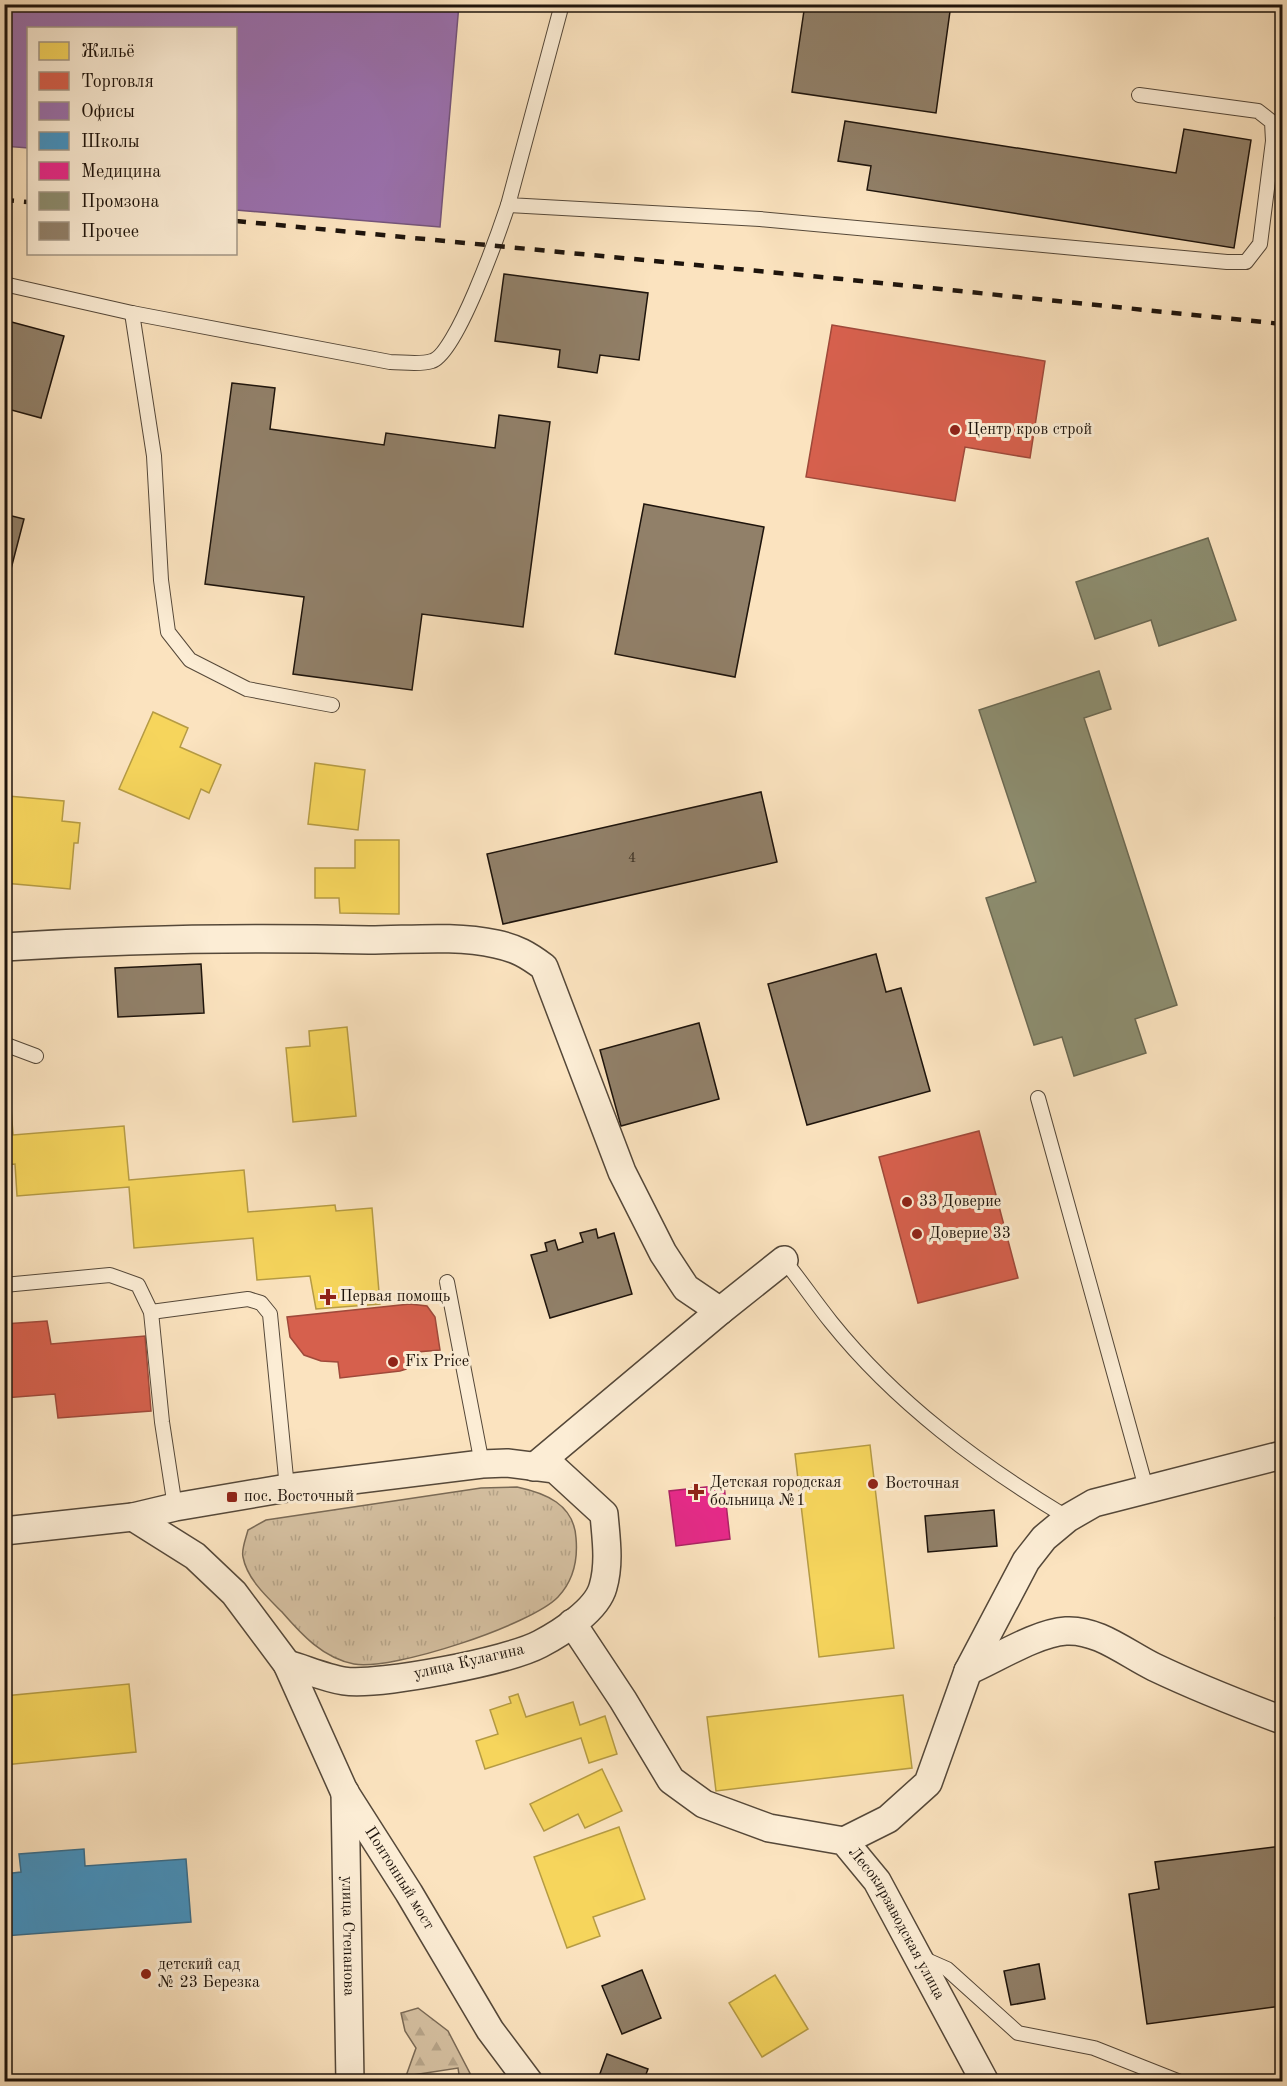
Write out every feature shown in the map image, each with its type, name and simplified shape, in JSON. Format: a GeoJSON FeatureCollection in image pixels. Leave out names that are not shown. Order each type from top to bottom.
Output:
{"type":"FeatureCollection","features":[{"type":"Feature","properties":{"kind":"street"},"geometry":{"type":"LineString","coordinates":[[4,947],[117,939],[455,939],[494,943],[522,950],[544,967],[622,1172],[663,1253],[686,1288],[720,1311]]}},
{"type":"Feature","properties":{"kind":"street"},"geometry":{"type":"LineString","coordinates":[[534,1467],[784,1260]]}},
{"type":"Feature","properties":{"kind":"street"},"geometry":{"type":"LineString","coordinates":[[844,1840],[888,1819],[928,1783],[968,1671],[1026,1561],[1044,1538],[1068,1518],[1094,1503],[1282,1455]]}},
{"type":"Feature","properties":{"kind":"street","name":"улица Кулагина"},"geometry":{"type":"LineString","coordinates":[[4,1531],[133,1517],[175,1507],[287,1488],[482,1464],[507,1463],[555,1469],[604,1514],[608,1551],[603,1588],[590,1607],[572,1623],[540,1644],[519,1652],[399,1678],[344,1681],[287,1664]]}},
{"type":"Feature","properties":{"kind":"street"},"geometry":{"type":"LineString","coordinates":[[133,1517],[195,1556],[234,1593],[287,1664]]}},
{"type":"Feature","properties":{"kind":"street","name":"Лесокирзаводская улица"},"geometry":{"type":"LineString","coordinates":[[572,1623],[623,1700],[671,1780],[704,1804],[769,1828],[844,1840],[878,1881],[985,2082]]}},
{"type":"Feature","properties":{"kind":"street"},"geometry":{"type":"LineString","coordinates":[[968,1671],[1046,1635],[1067,1631],[1094,1635],[1153,1666],[1224,1698],[1282,1720]]}},
{"type":"Feature","properties":{"kind":"street","name":"Понтонный мост"},"geometry":{"type":"LineString","coordinates":[[287,1664],[345,1791],[410,1893],[490,2030],[529,2082]]}},
{"type":"Feature","properties":{"kind":"street","name":"улица Степанова"},"geometry":{"type":"LineString","coordinates":[[345,1791],[350,2082]]}},
{"type":"Feature","properties":{"kind":"lane"},"geometry":{"type":"LineString","coordinates":[[4,284],[132,313],[390,362],[433,361],[447,350],[455,336],[494,246],[508,205],[562,4]]}},
{"type":"Feature","properties":{"kind":"lane"},"geometry":{"type":"LineString","coordinates":[[508,205],[760,219],[1246,262],[1260,244],[1273,141],[1272,122],[1258,111],[1139,95]]}},
{"type":"Feature","properties":{"kind":"lane"},"geometry":{"type":"LineString","coordinates":[[132,313],[154,456],[161,580],[168,632],[190,660],[247,689],[333,705]]}},
{"type":"Feature","properties":{"kind":"lane"},"geometry":{"type":"LineString","coordinates":[[4,1044],[36,1056]]}},
{"type":"Feature","properties":{"kind":"lane"},"geometry":{"type":"LineString","coordinates":[[1038,1098],[1146,1488]]}},
{"type":"Feature","properties":{"kind":"lane"},"geometry":{"type":"LineString","coordinates":[[784,1260],[832,1323],[918,1413],[1008,1482],[1068,1518]]}},
{"type":"Feature","properties":{"kind":"lane"},"geometry":{"type":"LineString","coordinates":[[4,1285],[111,1275],[138,1285],[151,1312],[162,1422],[175,1507]]}},
{"type":"Feature","properties":{"kind":"lane"},"geometry":{"type":"LineString","coordinates":[[447,1282],[482,1464]]}},
{"type":"Feature","properties":{"kind":"lane"},"geometry":{"type":"LineString","coordinates":[[151,1312],[248,1299],[261,1303],[270,1314],[287,1488]]}},
{"type":"Feature","properties":{"kind":"lane"},"geometry":{"type":"LineString","coordinates":[[915,1954],[947,1969],[1018,2034],[1094,2048],[1180,2082]]}},
{"type":"Feature","properties":{"kind":"green space"},"geometry":{"type":"Polygon","coordinates":[[[517,1487],[538,1493],[556,1502],[570,1517],[576,1538],[574,1569],[568,1584],[558,1597],[543,1608],[520,1620],[460,1644],[373,1664],[354,1664],[332,1657],[305,1637],[264,1594],[245,1565],[243,1547],[248,1530],[266,1520],[481,1488],[517,1487]]]}},
{"type":"Feature","properties":{"kind":"green space"},"geometry":{"type":"Polygon","coordinates":[[[418,2008],[448,2031],[474,2081],[460,2081],[458,2068],[406,2076],[416,2048],[405,2031],[401,2013],[418,2008]]]}},
{"type":"Feature","properties":{"kind":"building: Жильё"},"geometry":{"type":"Polygon","coordinates":[[[153,712],[188,728],[180,747],[221,765],[209,793],[201,789],[189,819],[119,789],[153,712]]]}},
{"type":"Feature","properties":{"kind":"building: Жильё"},"geometry":{"type":"Polygon","coordinates":[[[315,763],[365,770],[358,830],[308,824],[315,763]]]}},
{"type":"Feature","properties":{"kind":"building: Жильё"},"geometry":{"type":"Polygon","coordinates":[[[8,796],[64,801],[62,821],[80,823],[78,843],[74,843],[70,889],[4,883],[4,813],[8,796]]]}},
{"type":"Feature","properties":{"kind":"building: Жильё"},"geometry":{"type":"Polygon","coordinates":[[[355,840],[399,840],[399,914],[340,913],[339,898],[315,898],[315,868],[355,868],[355,840]]]}},
{"type":"Feature","properties":{"kind":"building: Жильё"},"geometry":{"type":"Polygon","coordinates":[[[347,1027],[356,1116],[293,1122],[286,1048],[310,1046],[309,1031],[347,1027]]]}},
{"type":"Feature","properties":{"kind":"building: Жильё"},"geometry":{"type":"Polygon","coordinates":[[[4,1093],[10,1093],[13,1135],[124,1126],[129,1180],[244,1170],[248,1212],[335,1205],[336,1211],[372,1208],[380,1304],[316,1309],[310,1276],[257,1280],[253,1238],[134,1248],[129,1187],[17,1196],[15,1164],[4,1165],[4,1093]]]}},
{"type":"Feature","properties":{"kind":"building: Жильё"},"geometry":{"type":"Polygon","coordinates":[[[870,1445],[894,1648],[819,1657],[795,1454],[870,1445]]]}},
{"type":"Feature","properties":{"kind":"building: Жильё"},"geometry":{"type":"Polygon","coordinates":[[[1282,1617],[1282,1649],[1275,1618],[1282,1617]]]}},
{"type":"Feature","properties":{"kind":"building: Жильё"},"geometry":{"type":"Polygon","coordinates":[[[129,1684],[136,1752],[4,1765],[4,1696],[129,1684]]]}},
{"type":"Feature","properties":{"kind":"building: Жильё"},"geometry":{"type":"Polygon","coordinates":[[[518,1694],[526,1717],[573,1702],[580,1725],[605,1716],[617,1754],[589,1763],[581,1738],[485,1769],[476,1741],[498,1734],[490,1710],[511,1703],[509,1697],[518,1694]]]}},
{"type":"Feature","properties":{"kind":"building: Жильё"},"geometry":{"type":"Polygon","coordinates":[[[903,1695],[912,1768],[716,1791],[707,1717],[903,1695]]]}},
{"type":"Feature","properties":{"kind":"building: Жильё"},"geometry":{"type":"Polygon","coordinates":[[[602,1769],[622,1811],[585,1828],[578,1814],[544,1831],[530,1804],[602,1769]]]}},
{"type":"Feature","properties":{"kind":"building: Жильё"},"geometry":{"type":"Polygon","coordinates":[[[619,1827],[645,1899],[593,1917],[600,1936],[567,1948],[534,1857],[619,1827]]]}},
{"type":"Feature","properties":{"kind":"building: Жильё"},"geometry":{"type":"Polygon","coordinates":[[[775,1975],[808,2029],[762,2057],[729,2003],[775,1975]]]}},
{"type":"Feature","properties":{"kind":"building: Торговля"},"geometry":{"type":"Polygon","coordinates":[[[832,325],[1045,361],[1030,458],[965,447],[955,501],[806,477],[832,325]]]}},
{"type":"Feature","properties":{"kind":"building: Торговля"},"geometry":{"type":"Polygon","coordinates":[[[979,1131],[1018,1278],[918,1303],[879,1157],[979,1131]]]}},
{"type":"Feature","properties":{"kind":"building: Торговля"},"geometry":{"type":"Polygon","coordinates":[[[410,1304],[427,1306],[435,1317],[440,1350],[417,1352],[406,1369],[400,1371],[340,1378],[338,1362],[321,1361],[304,1355],[290,1337],[287,1317],[410,1304]]]}},
{"type":"Feature","properties":{"kind":"building: Торговля"},"geometry":{"type":"Polygon","coordinates":[[[47,1321],[51,1344],[145,1336],[151,1411],[58,1418],[55,1394],[4,1398],[4,1324],[47,1321]]]}},
{"type":"Feature","properties":{"kind":"building: Офисы"},"geometry":{"type":"Polygon","coordinates":[[[7,4],[459,4],[440,227],[237,210],[237,27],[27,27],[27,148],[4,146],[7,4]]]}},
{"type":"Feature","properties":{"kind":"building: Школы"},"geometry":{"type":"Polygon","coordinates":[[[84,1849],[85,1866],[186,1859],[191,1922],[4,1936],[4,1874],[21,1872],[19,1854],[84,1849]]]}},
{"type":"Feature","properties":{"kind":"building: Медицина"},"geometry":{"type":"Polygon","coordinates":[[[724,1485],[730,1539],[676,1546],[669,1491],[724,1485]]]}},
{"type":"Feature","properties":{"kind":"building: Промзона"},"geometry":{"type":"Polygon","coordinates":[[[1208,538],[1236,620],[1159,646],[1151,620],[1095,639],[1076,582],[1208,538]]]}},
{"type":"Feature","properties":{"kind":"building: Промзона"},"geometry":{"type":"Polygon","coordinates":[[[1099,671],[1111,709],[1084,718],[1177,1005],[1135,1019],[1146,1053],[1074,1076],[1062,1037],[1034,1045],[986,898],[1036,882],[979,710],[1099,671]]]}},
{"type":"Feature","properties":{"kind":"building: Промзона"},"geometry":{"type":"Polygon","coordinates":[[[416,2077],[416,2082],[383,2082],[416,2077]]]}},
{"type":"Feature","properties":{"kind":"building: Прочее"},"geometry":{"type":"Polygon","coordinates":[[[805,4],[951,4],[936,113],[792,92],[805,4]]]}},
{"type":"Feature","properties":{"kind":"building: Прочее"},"geometry":{"type":"Polygon","coordinates":[[[845,121],[1176,173],[1184,129],[1251,140],[1234,248],[867,190],[871,166],[838,161],[845,121]]]}},
{"type":"Feature","properties":{"kind":"building: Прочее"},"geometry":{"type":"Polygon","coordinates":[[[504,274],[648,293],[639,360],[600,355],[597,373],[558,367],[560,350],[495,341],[504,274]]]}},
{"type":"Feature","properties":{"kind":"building: Прочее"},"geometry":{"type":"Polygon","coordinates":[[[4,320],[64,336],[41,418],[4,408],[4,320]]]}},
{"type":"Feature","properties":{"kind":"building: Прочее"},"geometry":{"type":"Polygon","coordinates":[[[232,383],[275,388],[270,429],[384,445],[386,433],[495,448],[499,415],[550,422],[523,627],[422,614],[412,690],[293,674],[304,597],[205,584],[232,383]]]}},
{"type":"Feature","properties":{"kind":"building: Прочее"},"geometry":{"type":"Polygon","coordinates":[[[644,504],[764,527],[735,677],[615,654],[644,504]]]}},
{"type":"Feature","properties":{"kind":"building: Прочее"},"geometry":{"type":"Polygon","coordinates":[[[4,514],[24,519],[5,592],[4,592],[4,514]]]}},
{"type":"Feature","properties":{"kind":"building: Прочее"},"geometry":{"type":"Polygon","coordinates":[[[761,792],[777,862],[503,924],[487,854],[761,792]]]}},
{"type":"Feature","properties":{"kind":"building: Прочее"},"geometry":{"type":"Polygon","coordinates":[[[876,954],[886,992],[901,988],[930,1091],[807,1125],[768,984],[876,954]]]}},
{"type":"Feature","properties":{"kind":"building: Прочее"},"geometry":{"type":"Polygon","coordinates":[[[201,964],[204,1013],[118,1017],[115,968],[201,964]]]}},
{"type":"Feature","properties":{"kind":"building: Прочее"},"geometry":{"type":"Polygon","coordinates":[[[699,1023],[719,1099],[621,1126],[600,1050],[699,1023]]]}},
{"type":"Feature","properties":{"kind":"building: Прочее"},"geometry":{"type":"Polygon","coordinates":[[[596,1229],[598,1238],[614,1233],[632,1294],[550,1318],[531,1255],[547,1251],[545,1243],[555,1240],[558,1250],[583,1242],[580,1233],[596,1229]]]}},
{"type":"Feature","properties":{"kind":"building: Прочее"},"geometry":{"type":"Polygon","coordinates":[[[994,1510],[997,1546],[928,1552],[925,1516],[994,1510]]]}},
{"type":"Feature","properties":{"kind":"building: Прочее"},"geometry":{"type":"Polygon","coordinates":[[[1282,1846],[1282,2006],[1147,2024],[1129,1894],[1159,1889],[1155,1862],[1282,1846]]]}},
{"type":"Feature","properties":{"kind":"building: Прочее"},"geometry":{"type":"Polygon","coordinates":[[[1039,1964],[1045,1999],[1011,2005],[1004,1971],[1039,1964]]]}},
{"type":"Feature","properties":{"kind":"building: Прочее"},"geometry":{"type":"Polygon","coordinates":[[[642,1970],[661,2018],[622,2034],[602,1986],[642,1970]]]}},
{"type":"Feature","properties":{"kind":"building: Прочее"},"geometry":{"type":"Polygon","coordinates":[[[607,2054],[648,2069],[643,2082],[597,2082],[607,2054]]]}},
{"type":"Feature","properties":{"kind":"railway"},"geometry":{"type":"LineString","coordinates":[[4,200],[27,202]]}},
{"type":"Feature","properties":{"kind":"railway"},"geometry":{"type":"LineString","coordinates":[[237,221],[1282,324]]}},
{"type":"Feature","properties":{"kind":"place","name":"Центр кров строй"},"geometry":{"type":"Point","coordinates":[955,430]}},
{"type":"Feature","properties":{"kind":"place","name":"33 Доверие"},"geometry":{"type":"Point","coordinates":[907,1202]}},
{"type":"Feature","properties":{"kind":"place","name":"Доверие 33"},"geometry":{"type":"Point","coordinates":[917,1234]}},
{"type":"Feature","properties":{"kind":"place","name":"Первая помощь"},"geometry":{"type":"Point","coordinates":[328,1297]}},
{"type":"Feature","properties":{"kind":"place","name":"Fix Price"},"geometry":{"type":"Point","coordinates":[393,1362]}},
{"type":"Feature","properties":{"kind":"place","name":"Восточная"},"geometry":{"type":"Point","coordinates":[873,1484]}},
{"type":"Feature","properties":{"kind":"place","name":"Детская городская больница №1"},"geometry":{"type":"Point","coordinates":[696,1492]}},
{"type":"Feature","properties":{"kind":"place","name":"пос. Восточный"},"geometry":{"type":"Point","coordinates":[232,1497]}},
{"type":"Feature","properties":{"kind":"place","name":"детский сад № 23 Березка"},"geometry":{"type":"Point","coordinates":[146,1974]}}]}
